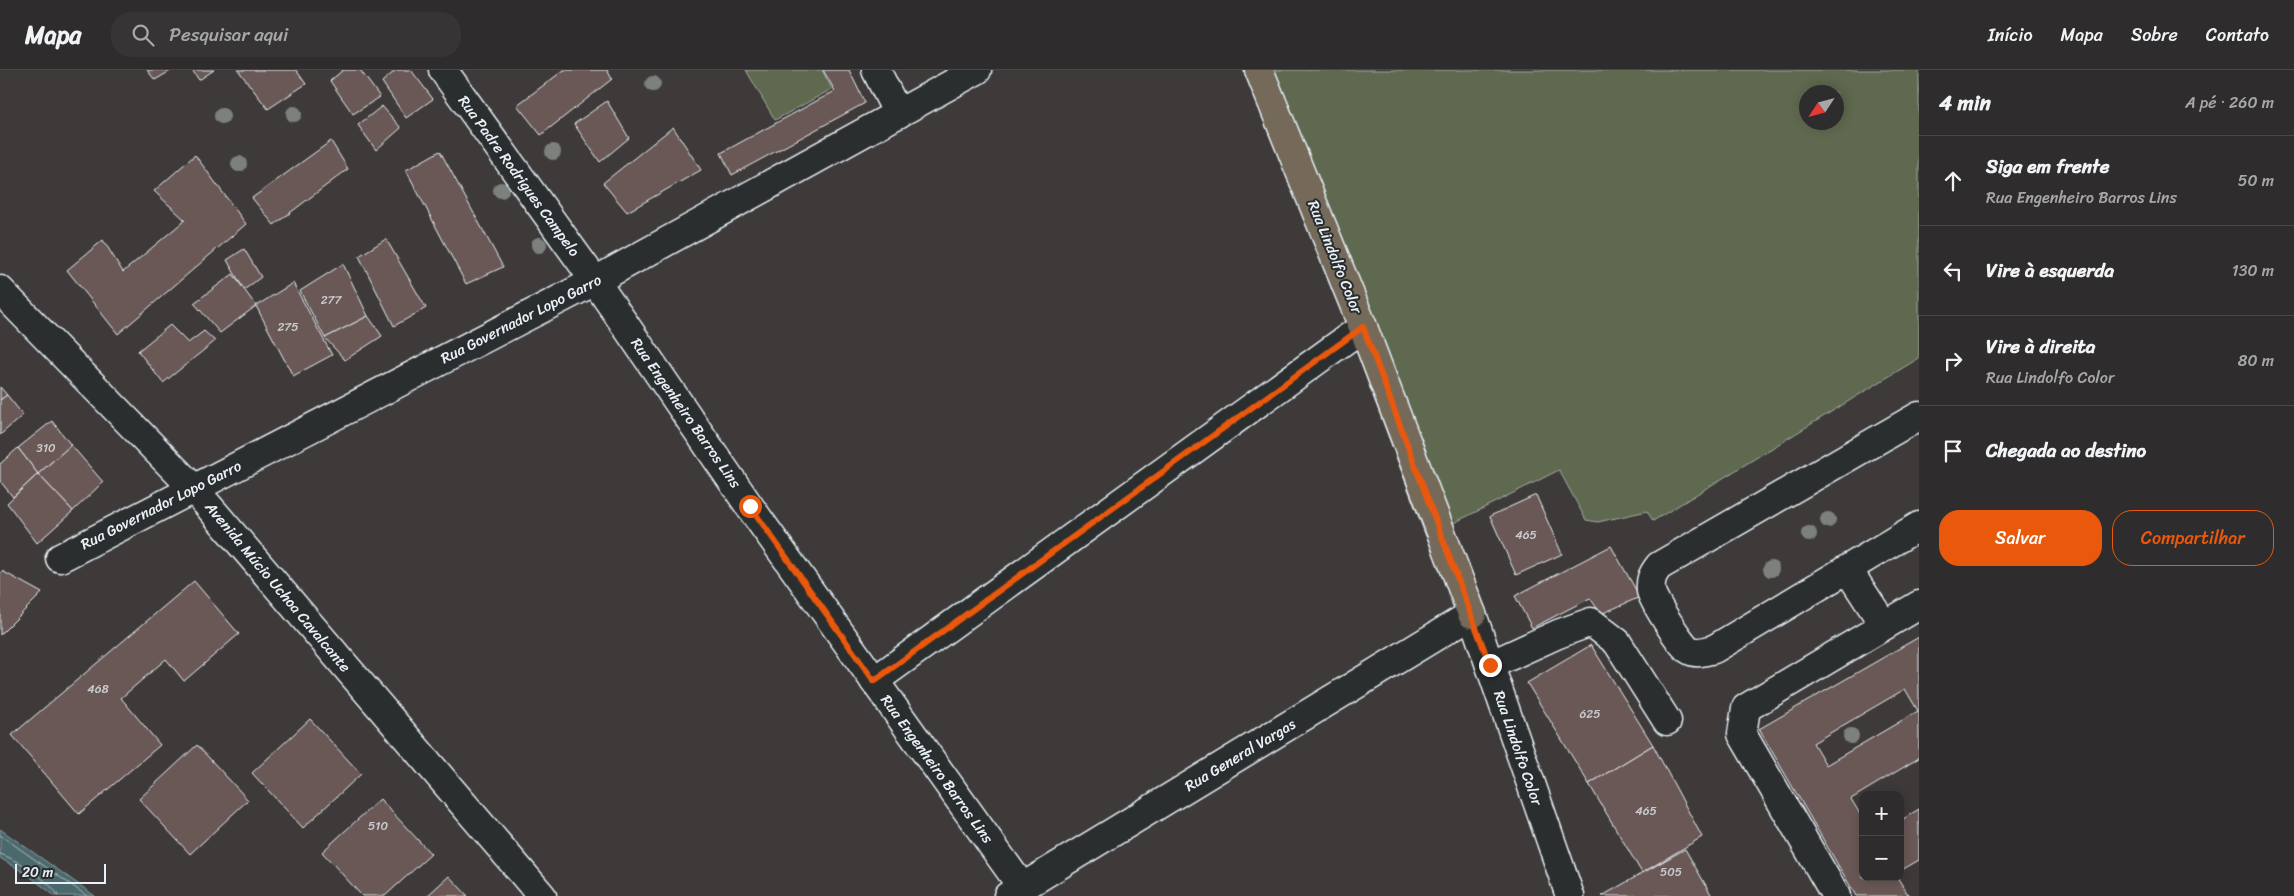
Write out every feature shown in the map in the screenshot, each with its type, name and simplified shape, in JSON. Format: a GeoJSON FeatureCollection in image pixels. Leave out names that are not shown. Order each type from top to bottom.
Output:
{"type":"FeatureCollection","features":[{"type":"Feature","properties":{"kind":"main road","name":"Rua Lindolfo Color"},"geometry":{"type":"LineString","coordinates":[[1259,70],[1363,327],[1472,614]]}},
{"type":"Feature","properties":{"kind":"street","name":"Rua Padre Rodrigues Campelo"},"geometry":{"type":"LineString","coordinates":[[443,70],[595,281]]}},
{"type":"Feature","properties":{"kind":"street"},"geometry":{"type":"LineString","coordinates":[[876,70],[898,114]]}},
{"type":"Feature","properties":{"kind":"street","name":"Rua Governador Lopo Garro"},"geometry":{"type":"LineString","coordinates":[[60,558],[595,281],[977,70]]}},
{"type":"Feature","properties":{"kind":"street","name":"Rua Engenheiro Barros Lins"},"geometry":{"type":"LineString","coordinates":[[595,281],[750,506],[874,681],[1015,891]]}},
{"type":"Feature","properties":{"kind":"street","name":"Avenida Múcio Uchoa Cavalcante"},"geometry":{"type":"LineString","coordinates":[[0,290],[194,489],[542,896]]}},
{"type":"Feature","properties":{"kind":"street"},"geometry":{"type":"LineString","coordinates":[[874,681],[1363,327]]}},
{"type":"Feature","properties":{"kind":"street"},"geometry":{"type":"LineString","coordinates":[[1919,416],[1659,566],[1651,576],[1651,593],[1680,641],[1688,649],[1698,653],[1714,649],[1919,526]]}},
{"type":"Feature","properties":{"kind":"street"},"geometry":{"type":"LineString","coordinates":[[1848,570],[1884,625]]}},
{"type":"Feature","properties":{"kind":"street"},"geometry":{"type":"LineString","coordinates":[[1836,896],[1742,734],[1743,718],[1746,708],[1919,605]]}},
{"type":"Feature","properties":{"kind":"street","name":"Rua Lindolfo Color"},"geometry":{"type":"LineString","coordinates":[[1472,614],[1570,896]]}},
{"type":"Feature","properties":{"kind":"street","name":"Rua General Vargas"},"geometry":{"type":"LineString","coordinates":[[1015,891],[1472,614]]}},
{"type":"Feature","properties":{"kind":"street"},"geometry":{"type":"LineString","coordinates":[[1490,665],[1558,634],[1591,622],[1617,642],[1667,721]]}},
{"type":"Feature","properties":{"kind":"green space"},"geometry":{"type":"Polygon","coordinates":[[[746,70],[822,70],[832,89],[775,120],[746,70]]]}},
{"type":"Feature","properties":{"kind":"green space"},"geometry":{"type":"Polygon","coordinates":[[[1251,70],[1919,70],[1919,358],[1653,521],[1647,511],[1598,522],[1586,520],[1559,470],[1426,537],[1251,70]]]}},
{"type":"Feature","properties":{"kind":"water"},"geometry":{"type":"Polygon","coordinates":[[[0,829],[95,896],[55,896],[28,875],[0,858],[0,829]]]}},
{"type":"Feature","properties":{"kind":"building"},"geometry":{"type":"Polygon","coordinates":[[[147,70],[172,70],[155,80],[147,70]]]}},
{"type":"Feature","properties":{"kind":"building"},"geometry":{"type":"Polygon","coordinates":[[[192,70],[214,70],[199,80],[192,70]]]}},
{"type":"Feature","properties":{"kind":"building"},"geometry":{"type":"Polygon","coordinates":[[[238,70],[296,70],[306,84],[268,109],[238,70]]]}},
{"type":"Feature","properties":{"kind":"building"},"geometry":{"type":"Polygon","coordinates":[[[343,70],[360,70],[380,97],[353,114],[330,81],[343,70]]]}},
{"type":"Feature","properties":{"kind":"building"},"geometry":{"type":"Polygon","coordinates":[[[396,70],[411,70],[433,99],[406,118],[382,82],[396,70]]]}},
{"type":"Feature","properties":{"kind":"building"},"geometry":{"type":"Polygon","coordinates":[[[564,70],[607,70],[612,79],[541,135],[517,105],[564,70]]]}},
{"type":"Feature","properties":{"kind":"building"},"geometry":{"type":"Polygon","coordinates":[[[823,70],[849,70],[865,103],[732,175],[721,153],[835,91],[823,70]]]}},
{"type":"Feature","properties":{"kind":"building"},"geometry":{"type":"Polygon","coordinates":[[[607,101],[629,138],[600,162],[574,124],[607,101]]]}},
{"type":"Feature","properties":{"kind":"building"},"geometry":{"type":"Polygon","coordinates":[[[382,106],[401,128],[376,150],[358,125],[382,106]]]}},
{"type":"Feature","properties":{"kind":"building"},"geometry":{"type":"Polygon","coordinates":[[[673,127],[701,170],[627,212],[603,183],[673,127]]]}},
{"type":"Feature","properties":{"kind":"building"},"geometry":{"type":"Polygon","coordinates":[[[331,141],[348,169],[274,225],[252,198],[331,141]]]}},
{"type":"Feature","properties":{"kind":"building"},"geometry":{"type":"Polygon","coordinates":[[[440,151],[503,267],[466,284],[406,170],[440,151]]]}},
{"type":"Feature","properties":{"kind":"building"},"geometry":{"type":"Polygon","coordinates":[[[195,155],[246,224],[118,334],[67,270],[103,240],[123,272],[185,220],[154,191],[195,155]]]}},
{"type":"Feature","properties":{"kind":"building"},"geometry":{"type":"Polygon","coordinates":[[[386,239],[426,308],[394,326],[359,256],[386,239]]]}},
{"type":"Feature","properties":{"kind":"building"},"geometry":{"type":"Polygon","coordinates":[[[244,249],[261,277],[244,290],[227,260],[244,249]]]}},
{"type":"Feature","properties":{"kind":"building"},"geometry":{"type":"Polygon","coordinates":[[[343,264],[368,316],[325,338],[300,291],[343,264]]]}},
{"type":"Feature","properties":{"kind":"building"},"geometry":{"type":"Polygon","coordinates":[[[233,274],[256,306],[220,333],[194,303],[233,274]]]}},
{"type":"Feature","properties":{"kind":"building"},"geometry":{"type":"Polygon","coordinates":[[[293,283],[332,355],[293,376],[256,306],[293,283]]]}},
{"type":"Feature","properties":{"kind":"building"},"geometry":{"type":"Polygon","coordinates":[[[368,316],[382,336],[345,360],[325,338],[368,316]]]}},
{"type":"Feature","properties":{"kind":"building"},"geometry":{"type":"Polygon","coordinates":[[[170,325],[188,343],[204,331],[215,341],[163,383],[138,351],[170,325]]]}},
{"type":"Feature","properties":{"kind":"building"},"geometry":{"type":"Polygon","coordinates":[[[0,387],[7,395],[0,400],[0,387]]]}},
{"type":"Feature","properties":{"kind":"building"},"geometry":{"type":"Polygon","coordinates":[[[7,395],[23,415],[0,435],[0,400],[7,395]]]}},
{"type":"Feature","properties":{"kind":"building"},"geometry":{"type":"Polygon","coordinates":[[[52,421],[71,445],[38,474],[18,448],[52,421]]]}},
{"type":"Feature","properties":{"kind":"building"},"geometry":{"type":"Polygon","coordinates":[[[71,445],[103,482],[73,511],[38,474],[71,445]]]}},
{"type":"Feature","properties":{"kind":"building"},"geometry":{"type":"Polygon","coordinates":[[[18,448],[38,474],[13,497],[0,481],[0,464],[18,448]]]}},
{"type":"Feature","properties":{"kind":"building"},"geometry":{"type":"Polygon","coordinates":[[[38,474],[73,511],[37,543],[7,503],[38,474]]]}},
{"type":"Feature","properties":{"kind":"building"},"geometry":{"type":"Polygon","coordinates":[[[1536,495],[1562,554],[1516,575],[1490,516],[1536,495]]]}},
{"type":"Feature","properties":{"kind":"building"},"geometry":{"type":"Polygon","coordinates":[[[1611,546],[1640,597],[1601,614],[1590,598],[1532,628],[1515,596],[1611,546]]]}},
{"type":"Feature","properties":{"kind":"building"},"geometry":{"type":"Polygon","coordinates":[[[2,571],[42,593],[0,635],[0,574],[2,571]]]}},
{"type":"Feature","properties":{"kind":"building"},"geometry":{"type":"Polygon","coordinates":[[[194,581],[239,634],[184,681],[166,659],[121,698],[160,745],[79,814],[12,735],[194,581]]]}},
{"type":"Feature","properties":{"kind":"building"},"geometry":{"type":"Polygon","coordinates":[[[1919,637],[1919,758],[1864,791],[1859,791],[1859,794],[1851,799],[1859,812],[1859,881],[1900,881],[1909,896],[1856,896],[1759,729],[1919,637]],[[1905,689],[1813,743],[1826,765],[1918,711],[1905,689]]]}},
{"type":"Feature","properties":{"kind":"building"},"geometry":{"type":"Polygon","coordinates":[[[1591,645],[1653,745],[1589,784],[1527,683],[1591,645]]]}},
{"type":"Feature","properties":{"kind":"building"},"geometry":{"type":"Polygon","coordinates":[[[310,719],[361,774],[303,828],[252,773],[310,719]]]}},
{"type":"Feature","properties":{"kind":"building"},"geometry":{"type":"Polygon","coordinates":[[[197,745],[248,800],[190,854],[139,799],[197,745]]]}},
{"type":"Feature","properties":{"kind":"building"},"geometry":{"type":"Polygon","coordinates":[[[1653,745],[1702,837],[1642,873],[1589,784],[1653,745]]]}},
{"type":"Feature","properties":{"kind":"building"},"geometry":{"type":"Polygon","coordinates":[[[380,799],[431,854],[385,896],[362,896],[322,852],[380,799]]]}},
{"type":"Feature","properties":{"kind":"building"},"geometry":{"type":"Polygon","coordinates":[[[1919,809],[1919,860],[1904,869],[1904,836],[1904,818],[1919,809]]]}},
{"type":"Feature","properties":{"kind":"building"},"geometry":{"type":"Polygon","coordinates":[[[1685,849],[1712,896],[1602,896],[1685,849]]]}},
{"type":"Feature","properties":{"kind":"building"},"geometry":{"type":"Polygon","coordinates":[[[449,876],[468,896],[427,896],[449,876]]]}},
{"type":"Feature","properties":{"kind":"route"},"geometry":{"type":"LineString","coordinates":[[750,506],[874,681],[1061,548],[1363,327],[1490,665]]}}]}
